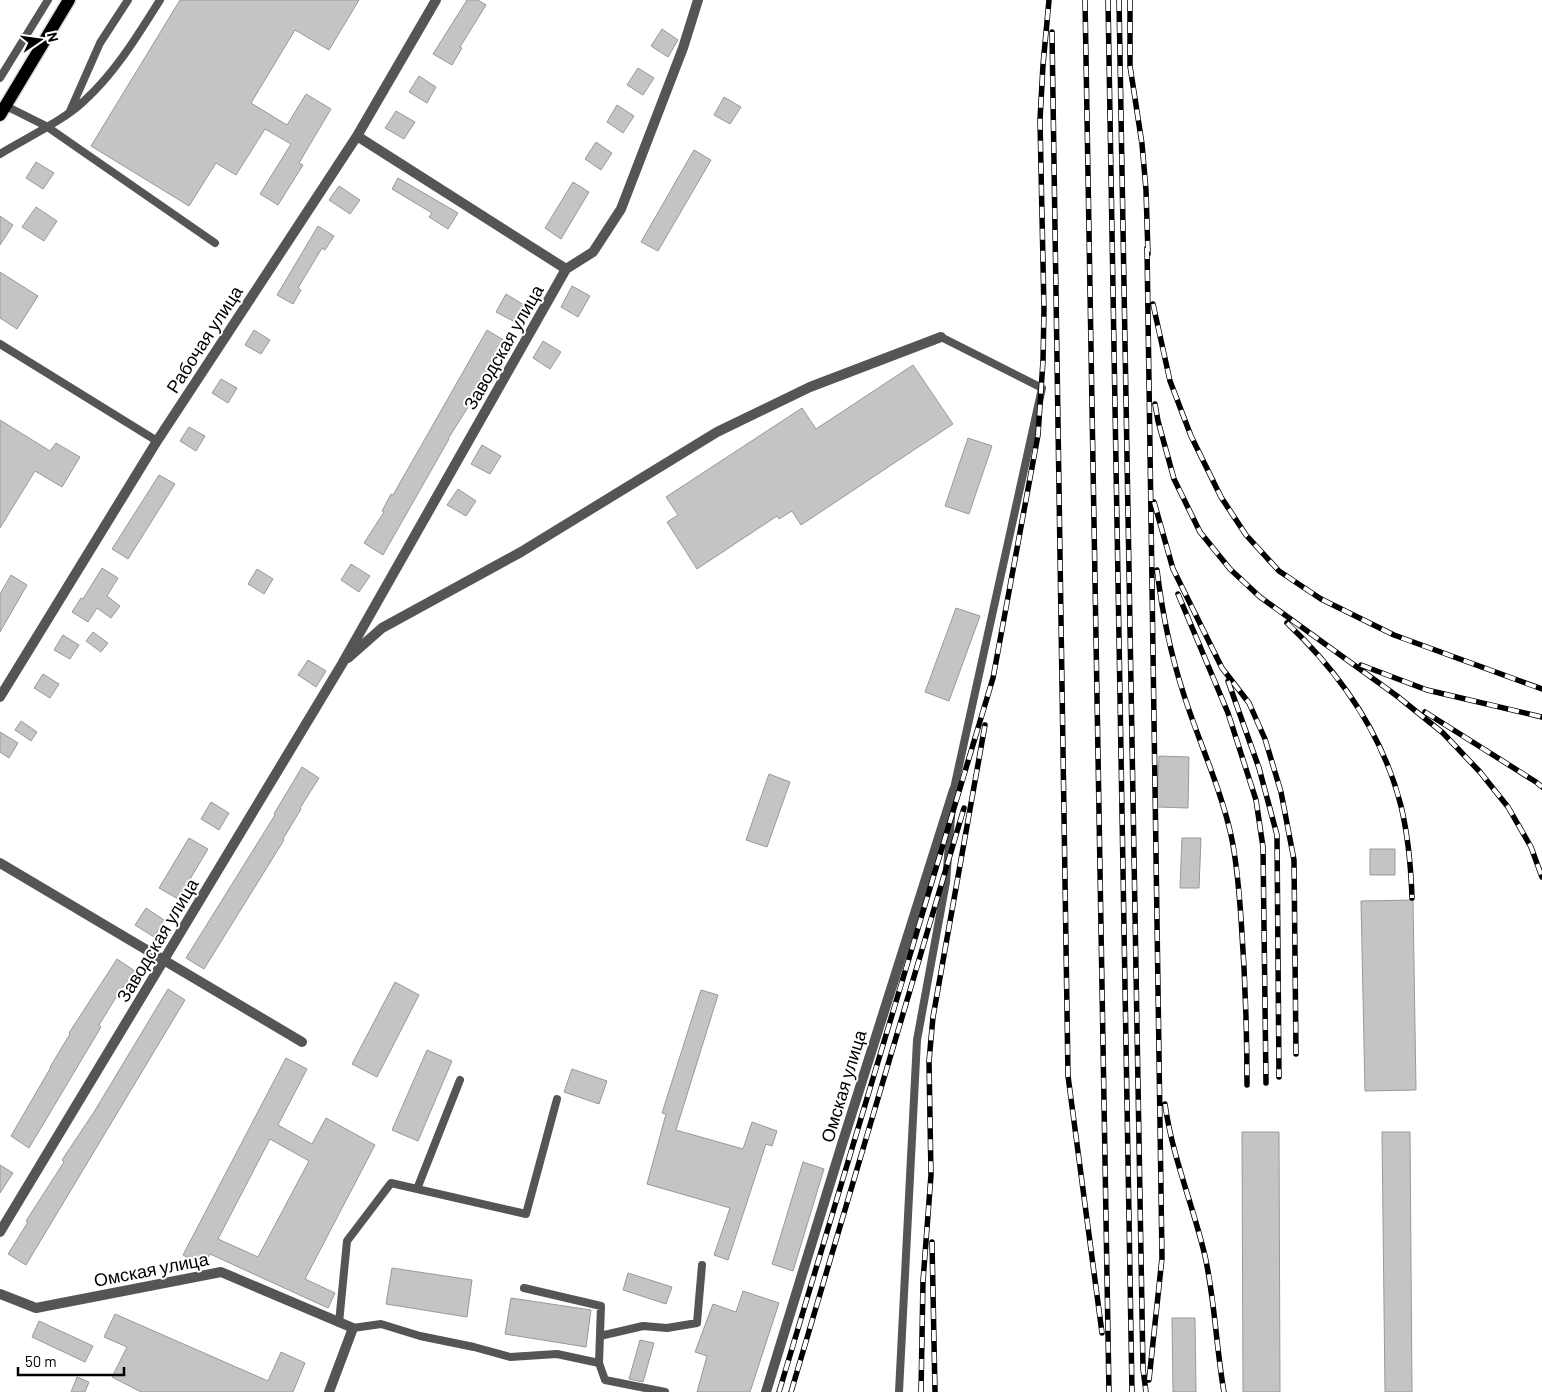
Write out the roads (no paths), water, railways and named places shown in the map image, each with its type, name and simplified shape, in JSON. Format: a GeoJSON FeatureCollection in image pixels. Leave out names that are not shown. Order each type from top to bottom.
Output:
{"type":"FeatureCollection","features":[{"type":"Feature","properties":{"kind":"main road"},"geometry":{"type":"LineString","coordinates":[[3,110],[69,0]]}},
{"type":"Feature","properties":{"kind":"street","name":"Рабочая улица"},"geometry":{"type":"LineString","coordinates":[[0,697],[157,441],[356,136],[436,0]]}},
{"type":"Feature","properties":{"kind":"street","name":"Заводская улица"},"geometry":{"type":"LineString","coordinates":[[0,1232],[342,664],[566,269],[592,252],[622,209],[683,48],[698,0]]}},
{"type":"Feature","properties":{"kind":"street"},"geometry":{"type":"LineString","coordinates":[[356,136],[566,269]]}},
{"type":"Feature","properties":{"kind":"street","name":"Заводская улица"},"geometry":{"type":"LineString","coordinates":[[342,664],[382,628],[521,552],[717,432],[810,387],[941,337]]}},
{"type":"Feature","properties":{"kind":"street","name":"Омская улица"},"geometry":{"type":"LineString","coordinates":[[766,1392],[954,790]]}},
{"type":"Feature","properties":{"kind":"street"},"geometry":{"type":"LineString","coordinates":[[0,863],[302,1042]]}},
{"type":"Feature","properties":{"kind":"street","name":"Омская улица"},"geometry":{"type":"LineString","coordinates":[[0,1294],[36,1308],[221,1272],[353,1328]]}},
{"type":"Feature","properties":{"kind":"street"},"geometry":{"type":"LineString","coordinates":[[329,1392],[353,1328]]}},
{"type":"Feature","properties":{"kind":"lane"},"geometry":{"type":"LineString","coordinates":[[0,78],[48,0]]}},
{"type":"Feature","properties":{"kind":"lane"},"geometry":{"type":"LineString","coordinates":[[69,113],[100,43],[128,0]]}},
{"type":"Feature","properties":{"kind":"lane"},"geometry":{"type":"LineString","coordinates":[[0,154],[84,102],[101,84],[133,42],[160,0]]}},
{"type":"Feature","properties":{"kind":"lane"},"geometry":{"type":"LineString","coordinates":[[3,110],[46,126],[215,243]]}},
{"type":"Feature","properties":{"kind":"lane"},"geometry":{"type":"LineString","coordinates":[[899,1392],[917,1040],[946,882],[954,790],[1042,388],[941,337]]}},
{"type":"Feature","properties":{"kind":"lane"},"geometry":{"type":"LineString","coordinates":[[0,344],[157,441]]}},
{"type":"Feature","properties":{"kind":"lane"},"geometry":{"type":"LineString","coordinates":[[416,1189],[460,1080]]}},
{"type":"Feature","properties":{"kind":"lane"},"geometry":{"type":"LineString","coordinates":[[339,1322],[347,1241],[391,1183],[526,1214],[557,1099]]}},
{"type":"Feature","properties":{"kind":"lane"},"geometry":{"type":"LineString","coordinates":[[600,1336],[643,1326],[667,1328],[697,1323],[702,1265]]}},
{"type":"Feature","properties":{"kind":"lane"},"geometry":{"type":"LineString","coordinates":[[524,1288],[601,1306],[599,1364],[605,1380],[666,1392]]}},
{"type":"Feature","properties":{"kind":"lane"},"geometry":{"type":"LineString","coordinates":[[353,1328],[381,1324],[420,1336],[474,1347],[510,1357],[557,1354],[599,1364]]}},
{"type":"Feature","properties":{"kind":"railway"},"geometry":{"type":"LineString","coordinates":[[779,1392],[993,678],[1038,435],[1044,310],[1040,120],[1049,0]]}},
{"type":"Feature","properties":{"kind":"railway"},"geometry":{"type":"LineString","coordinates":[[1085,0],[1109,1392]]}},
{"type":"Feature","properties":{"kind":"railway"},"geometry":{"type":"LineString","coordinates":[[1108,0],[1132,1392]]}},
{"type":"Feature","properties":{"kind":"railway"},"geometry":{"type":"LineString","coordinates":[[1119,0],[1143,1369],[1146,1392]]}},
{"type":"Feature","properties":{"kind":"railway"},"geometry":{"type":"LineString","coordinates":[[1130,0],[1130,66],[1142,144],[1148,254]]}},
{"type":"Feature","properties":{"kind":"railway"},"geometry":{"type":"LineString","coordinates":[[1052,32],[1068,1076],[1102,1333]]}},
{"type":"Feature","properties":{"kind":"railway"},"geometry":{"type":"LineString","coordinates":[[1147,248],[1162,1258],[1149,1380]]}},
{"type":"Feature","properties":{"kind":"railway"},"geometry":{"type":"LineString","coordinates":[[1153,304],[1170,381],[1191,436],[1221,497],[1246,535],[1279,571],[1321,599],[1394,635],[1542,689]]}},
{"type":"Feature","properties":{"kind":"railway"},"geometry":{"type":"LineString","coordinates":[[1155,404],[1174,479],[1200,532],[1230,569],[1260,597],[1397,696],[1443,733],[1480,772],[1508,807],[1531,847],[1542,877]]}},
{"type":"Feature","properties":{"kind":"railway"},"geometry":{"type":"LineString","coordinates":[[1154,502],[1173,569],[1222,668],[1249,703],[1265,739],[1281,792],[1294,860],[1296,1054]]}},
{"type":"Feature","properties":{"kind":"railway"},"geometry":{"type":"LineString","coordinates":[[1157,570],[1170,647],[1178,677],[1221,799],[1233,845],[1239,887],[1244,960],[1247,1085]]}},
{"type":"Feature","properties":{"kind":"railway"},"geometry":{"type":"LineString","coordinates":[[1178,594],[1228,713],[1256,800],[1263,847],[1266,1083]]}},
{"type":"Feature","properties":{"kind":"railway"},"geometry":{"type":"LineString","coordinates":[[1287,623],[1342,684],[1371,730],[1383,754],[1401,806],[1409,852],[1412,898]]}},
{"type":"Feature","properties":{"kind":"railway"},"geometry":{"type":"LineString","coordinates":[[1361,665],[1427,690],[1542,717]]}},
{"type":"Feature","properties":{"kind":"railway"},"geometry":{"type":"LineString","coordinates":[[1228,681],[1259,768],[1277,835],[1279,1077]]}},
{"type":"Feature","properties":{"kind":"railway"},"geometry":{"type":"LineString","coordinates":[[1425,712],[1542,787]]}},
{"type":"Feature","properties":{"kind":"railway"},"geometry":{"type":"LineString","coordinates":[[921,1392],[923,1281],[931,1175],[929,1061],[933,1017],[985,725]]}},
{"type":"Feature","properties":{"kind":"railway"},"geometry":{"type":"LineString","coordinates":[[791,1392],[964,808]]}},
{"type":"Feature","properties":{"kind":"railway"},"geometry":{"type":"LineString","coordinates":[[1165,1104],[1173,1143],[1205,1256],[1224,1392]]}},
{"type":"Feature","properties":{"kind":"railway"},"geometry":{"type":"LineString","coordinates":[[932,1242],[935,1392]]}}]}
